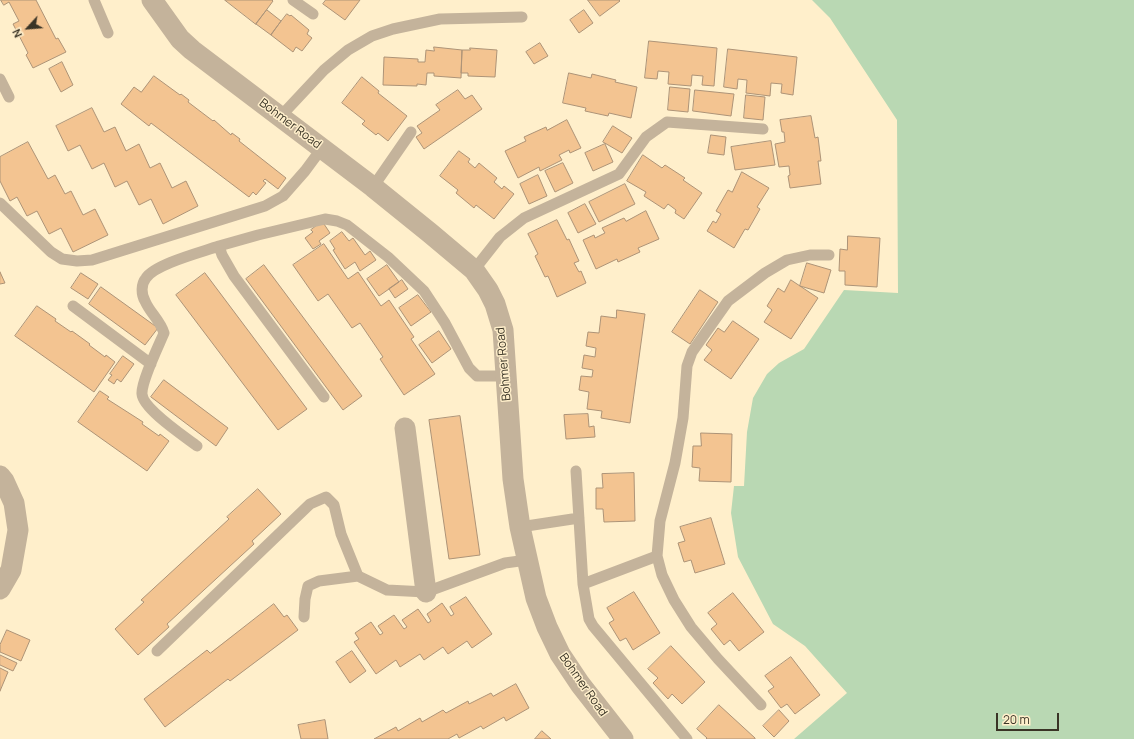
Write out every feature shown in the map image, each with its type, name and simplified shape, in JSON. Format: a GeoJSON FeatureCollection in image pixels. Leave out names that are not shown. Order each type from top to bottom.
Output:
{"type":"FeatureCollection","features":[{"type":"Feature","properties":{"kind":"street","name":"Bohmer Road"},"geometry":{"type":"LineString","coordinates":[[152,0],[180,39],[188,47],[373,187],[474,270],[488,290],[495,304],[503,330],[513,479],[520,527],[536,598],[547,628],[560,654],[580,684],[623,739]]}},
{"type":"Feature","properties":{"kind":"street"},"geometry":{"type":"LineString","coordinates":[[405,428],[426,592]]}},
{"type":"Feature","properties":{"kind":"street"},"geometry":{"type":"LineString","coordinates":[[0,476],[4,481],[14,503],[18,530],[11,570],[0,589]]}},
{"type":"Feature","properties":{"kind":"lane"},"geometry":{"type":"LineString","coordinates":[[94,0],[108,33]]}},
{"type":"Feature","properties":{"kind":"lane"},"geometry":{"type":"LineString","coordinates":[[293,0],[313,14]]}},
{"type":"Feature","properties":{"kind":"lane"},"geometry":{"type":"LineString","coordinates":[[280,117],[324,70],[348,50],[372,36],[393,29],[440,19],[522,18]]}},
{"type":"Feature","properties":{"kind":"lane"},"geometry":{"type":"LineString","coordinates":[[0,79],[9,97]]}},
{"type":"Feature","properties":{"kind":"lane"},"geometry":{"type":"LineString","coordinates":[[474,270],[500,237],[524,218],[619,174],[646,136],[667,122],[763,129]]}},
{"type":"Feature","properties":{"kind":"lane"},"geometry":{"type":"LineString","coordinates":[[373,187],[411,132]]}},
{"type":"Feature","properties":{"kind":"lane"},"geometry":{"type":"LineString","coordinates":[[0,203],[51,252],[62,259],[77,261],[92,260],[265,206],[283,196],[305,171],[322,148]]}},
{"type":"Feature","properties":{"kind":"lane"},"geometry":{"type":"LineString","coordinates":[[197,446],[149,409],[142,393],[151,364],[164,333],[162,325],[144,301],[142,290],[143,283],[146,277],[161,267],[219,246],[258,234],[325,219],[337,221],[347,225],[388,257],[424,291],[445,323],[469,368],[477,376],[505,376]]}},
{"type":"Feature","properties":{"kind":"lane"},"geometry":{"type":"LineString","coordinates":[[219,246],[222,255],[234,276],[324,397]]}},
{"type":"Feature","properties":{"kind":"lane"},"geometry":{"type":"LineString","coordinates":[[761,705],[718,659],[691,627],[674,600],[662,575],[657,556],[660,521],[675,463],[683,418],[687,366],[692,352],[728,301],[765,273],[787,260],[810,255],[829,255]]}},
{"type":"Feature","properties":{"kind":"lane"},"geometry":{"type":"LineString","coordinates":[[73,306],[151,364]]}},
{"type":"Feature","properties":{"kind":"lane"},"geometry":{"type":"LineString","coordinates":[[576,471],[584,584],[589,619],[593,626],[687,739]]}},
{"type":"Feature","properties":{"kind":"lane"},"geometry":{"type":"LineString","coordinates":[[156,651],[310,504],[326,496],[334,505],[341,534],[358,576]]}},
{"type":"Feature","properties":{"kind":"lane"},"geometry":{"type":"LineString","coordinates":[[520,527],[579,518]]}},
{"type":"Feature","properties":{"kind":"lane"},"geometry":{"type":"LineString","coordinates":[[584,584],[657,556]]}},
{"type":"Feature","properties":{"kind":"lane"},"geometry":{"type":"LineString","coordinates":[[304,618],[305,599],[308,586],[319,581],[358,576],[386,590],[426,592],[505,563],[527,560]]}},
{"type":"Feature","properties":{"kind":"green space"},"geometry":{"type":"Polygon","coordinates":[[[812,0],[1134,0],[1134,739],[794,739],[847,693],[805,646],[773,624],[738,557],[731,513],[734,486],[744,486],[747,432],[753,398],[767,374],[779,363],[804,349],[844,290],[898,293],[897,120],[830,18],[812,0]]]}},
{"type":"Feature","properties":{"kind":"building"},"geometry":{"type":"Polygon","coordinates":[[[1,0],[36,0],[56,39],[58,38],[66,52],[33,68],[26,55],[28,53],[13,24],[19,21],[9,2],[4,5],[1,0]]]}},
{"type":"Feature","properties":{"kind":"building"},"geometry":{"type":"Polygon","coordinates":[[[225,0],[272,0],[273,1],[256,24],[225,0]]]}},
{"type":"Feature","properties":{"kind":"building"},"geometry":{"type":"Polygon","coordinates":[[[326,0],[360,0],[345,20],[323,4],[326,0]]]}},
{"type":"Feature","properties":{"kind":"building"},"geometry":{"type":"Polygon","coordinates":[[[588,0],[619,0],[620,1],[600,16],[588,0]]]}},
{"type":"Feature","properties":{"kind":"building"},"geometry":{"type":"Polygon","coordinates":[[[267,10],[281,21],[271,35],[256,24],[267,10]]]}},
{"type":"Feature","properties":{"kind":"building"},"geometry":{"type":"Polygon","coordinates":[[[584,10],[593,23],[579,33],[570,20],[584,10]]]}},
{"type":"Feature","properties":{"kind":"building"},"geometry":{"type":"Polygon","coordinates":[[[287,14],[290,16],[291,15],[309,30],[307,34],[312,38],[302,51],[296,47],[293,52],[271,35],[287,14]]]}},
{"type":"Feature","properties":{"kind":"building"},"geometry":{"type":"Polygon","coordinates":[[[649,41],[717,48],[714,86],[702,85],[703,76],[692,75],[691,86],[668,84],[669,72],[658,71],[657,79],[645,78],[649,41]]]}},
{"type":"Feature","properties":{"kind":"building"},"geometry":{"type":"Polygon","coordinates":[[[540,43],[548,56],[534,64],[526,52],[540,43]]]}},
{"type":"Feature","properties":{"kind":"building"},"geometry":{"type":"Polygon","coordinates":[[[434,47],[462,50],[461,78],[434,76],[434,73],[427,73],[426,85],[383,85],[384,57],[418,59],[418,62],[425,62],[426,50],[434,51],[434,47]]]}},
{"type":"Feature","properties":{"kind":"building"},"geometry":{"type":"Polygon","coordinates":[[[470,48],[497,50],[495,77],[468,76],[468,73],[461,73],[462,50],[470,50],[470,48]]]}},
{"type":"Feature","properties":{"kind":"building"},"geometry":{"type":"Polygon","coordinates":[[[728,49],[797,57],[793,95],[781,93],[782,84],[771,83],[770,96],[746,93],[747,80],[738,79],[737,89],[724,87],[728,49]]]}},
{"type":"Feature","properties":{"kind":"building"},"geometry":{"type":"Polygon","coordinates":[[[62,62],[73,85],[61,92],[49,69],[62,62]]]}},
{"type":"Feature","properties":{"kind":"building"},"geometry":{"type":"Polygon","coordinates":[[[569,73],[591,78],[592,74],[616,80],[615,82],[637,87],[631,118],[609,113],[608,116],[585,111],[586,108],[563,103],[569,73]]]}},
{"type":"Feature","properties":{"kind":"building"},"geometry":{"type":"Polygon","coordinates":[[[154,76],[189,100],[188,102],[213,121],[214,120],[231,135],[232,133],[240,139],[239,141],[286,178],[278,189],[265,179],[263,181],[266,183],[256,195],[253,192],[249,197],[151,123],[149,126],[121,104],[134,87],[141,92],[154,76]]]}},
{"type":"Feature","properties":{"kind":"building"},"geometry":{"type":"Polygon","coordinates":[[[362,77],[379,91],[378,93],[407,116],[388,141],[378,133],[376,135],[362,124],[365,121],[342,103],[362,77]]]}},
{"type":"Feature","properties":{"kind":"building"},"geometry":{"type":"Polygon","coordinates":[[[670,87],[690,89],[688,112],[668,110],[670,87]]]}},
{"type":"Feature","properties":{"kind":"building"},"geometry":{"type":"Polygon","coordinates":[[[458,90],[465,99],[472,95],[482,109],[424,149],[416,137],[422,133],[417,126],[440,110],[436,105],[458,90]]]}},
{"type":"Feature","properties":{"kind":"building"},"geometry":{"type":"Polygon","coordinates":[[[695,90],[734,94],[731,116],[693,111],[695,90]]]}},
{"type":"Feature","properties":{"kind":"building"},"geometry":{"type":"Polygon","coordinates":[[[746,95],[765,97],[763,120],[744,118],[746,95]]]}},
{"type":"Feature","properties":{"kind":"building"},"geometry":{"type":"Polygon","coordinates":[[[92,108],[104,132],[115,127],[126,151],[139,144],[150,168],[160,163],[172,188],[186,181],[198,206],[163,224],[151,199],[139,205],[127,181],[115,187],[104,163],[92,169],[80,145],[68,151],[56,126],[92,108]]]}},
{"type":"Feature","properties":{"kind":"building"},"geometry":{"type":"Polygon","coordinates":[[[811,116],[815,138],[818,137],[821,161],[818,161],[821,184],[790,188],[788,176],[790,175],[789,166],[779,167],[775,144],[785,142],[784,132],[782,132],[780,120],[811,116]]]}},
{"type":"Feature","properties":{"kind":"building"},"geometry":{"type":"Polygon","coordinates":[[[567,120],[581,148],[570,153],[569,150],[559,155],[562,160],[540,171],[539,167],[518,178],[505,151],[526,141],[524,137],[546,127],[547,130],[567,120]]]}},
{"type":"Feature","properties":{"kind":"building"},"geometry":{"type":"Polygon","coordinates":[[[613,126],[632,138],[622,153],[603,142],[613,126]]]}},
{"type":"Feature","properties":{"kind":"building"},"geometry":{"type":"Polygon","coordinates":[[[711,135],[726,137],[724,155],[708,153],[711,135]]]}},
{"type":"Feature","properties":{"kind":"building"},"geometry":{"type":"Polygon","coordinates":[[[771,141],[775,165],[735,170],[731,147],[771,141]]]}},
{"type":"Feature","properties":{"kind":"building"},"geometry":{"type":"Polygon","coordinates":[[[28,142],[48,179],[55,175],[65,194],[71,191],[83,215],[95,209],[108,235],[73,252],[61,228],[49,234],[37,211],[27,216],[17,197],[10,201],[0,181],[0,157],[28,142]]]}},
{"type":"Feature","properties":{"kind":"building"},"geometry":{"type":"Polygon","coordinates":[[[605,144],[613,162],[593,171],[585,153],[605,144]]]}},
{"type":"Feature","properties":{"kind":"building"},"geometry":{"type":"Polygon","coordinates":[[[459,151],[470,159],[468,162],[475,168],[479,163],[497,178],[494,182],[502,189],[504,186],[514,194],[494,219],[476,205],[474,208],[456,193],[458,190],[440,176],[459,151]]]}},
{"type":"Feature","properties":{"kind":"building"},"geometry":{"type":"Polygon","coordinates":[[[643,155],[662,168],[665,165],[685,178],[683,180],[702,193],[684,219],[675,213],[676,210],[668,204],[664,209],[644,196],[646,192],[627,181],[643,155]]]}},
{"type":"Feature","properties":{"kind":"building"},"geometry":{"type":"Polygon","coordinates":[[[563,163],[573,183],[555,192],[545,171],[563,163]]]}},
{"type":"Feature","properties":{"kind":"building"},"geometry":{"type":"Polygon","coordinates":[[[742,172],[769,188],[757,207],[760,209],[748,230],[745,229],[734,248],[707,231],[713,221],[716,223],[721,214],[716,211],[728,190],[732,192],[742,172]]]}},
{"type":"Feature","properties":{"kind":"building"},"geometry":{"type":"Polygon","coordinates":[[[538,175],[547,196],[529,204],[520,184],[538,175]]]}},
{"type":"Feature","properties":{"kind":"building"},"geometry":{"type":"Polygon","coordinates":[[[625,184],[635,204],[599,222],[589,202],[625,184]]]}},
{"type":"Feature","properties":{"kind":"building"},"geometry":{"type":"Polygon","coordinates":[[[585,204],[596,224],[578,233],[568,213],[585,204]]]}},
{"type":"Feature","properties":{"kind":"building"},"geometry":{"type":"Polygon","coordinates":[[[646,211],[659,239],[638,248],[640,252],[618,262],[617,259],[596,269],[583,240],[594,235],[595,238],[605,233],[602,228],[624,218],[626,221],[646,211]]]}},
{"type":"Feature","properties":{"kind":"building"},"geometry":{"type":"Polygon","coordinates":[[[557,220],[567,240],[569,239],[579,261],[574,263],[579,272],[581,271],[586,283],[557,297],[548,276],[545,277],[535,256],[538,254],[528,234],[557,220]]]}},
{"type":"Feature","properties":{"kind":"building"},"geometry":{"type":"Polygon","coordinates":[[[319,224],[324,224],[330,233],[319,241],[321,244],[313,249],[305,238],[313,232],[311,230],[319,224]]]}},
{"type":"Feature","properties":{"kind":"building"},"geometry":{"type":"Polygon","coordinates":[[[342,232],[349,241],[353,238],[365,255],[370,251],[376,260],[360,271],[355,262],[345,269],[333,250],[335,249],[330,241],[342,232]]]}},
{"type":"Feature","properties":{"kind":"building"},"geometry":{"type":"Polygon","coordinates":[[[848,236],[880,238],[877,287],[845,285],[845,271],[839,271],[840,249],[847,250],[848,236]]]}},
{"type":"Feature","properties":{"kind":"building"},"geometry":{"type":"Polygon","coordinates":[[[324,244],[348,279],[358,272],[381,306],[389,300],[414,337],[411,339],[435,374],[404,395],[380,359],[383,357],[360,323],[352,328],[328,294],[318,301],[293,265],[324,244]]]}},
{"type":"Feature","properties":{"kind":"building"},"geometry":{"type":"Polygon","coordinates":[[[807,263],[831,270],[824,293],[800,286],[807,263]]]}},
{"type":"Feature","properties":{"kind":"building"},"geometry":{"type":"Polygon","coordinates":[[[264,265],[362,396],[343,410],[246,279],[264,265]]]}},
{"type":"Feature","properties":{"kind":"building"},"geometry":{"type":"Polygon","coordinates":[[[387,265],[399,282],[379,296],[367,279],[387,265]]]}},
{"type":"Feature","properties":{"kind":"building"},"geometry":{"type":"Polygon","coordinates":[[[0,272],[5,283],[0,284],[0,272]]]}},
{"type":"Feature","properties":{"kind":"building"},"geometry":{"type":"Polygon","coordinates":[[[81,273],[98,284],[88,299],[71,288],[81,273]]]}},
{"type":"Feature","properties":{"kind":"building"},"geometry":{"type":"Polygon","coordinates":[[[205,273],[307,409],[278,430],[176,295],[205,273]]]}},
{"type":"Feature","properties":{"kind":"building"},"geometry":{"type":"Polygon","coordinates":[[[402,280],[408,289],[395,298],[389,289],[402,280]]]}},
{"type":"Feature","properties":{"kind":"building"},"geometry":{"type":"Polygon","coordinates":[[[791,280],[818,298],[791,339],[764,322],[772,310],[767,306],[778,288],[784,292],[791,280]]]}},
{"type":"Feature","properties":{"kind":"building"},"geometry":{"type":"Polygon","coordinates":[[[101,287],[158,328],[145,345],[89,304],[101,287]]]}},
{"type":"Feature","properties":{"kind":"building"},"geometry":{"type":"Polygon","coordinates":[[[700,290],[718,302],[690,344],[672,332],[700,290]]]}},
{"type":"Feature","properties":{"kind":"building"},"geometry":{"type":"Polygon","coordinates":[[[418,295],[431,312],[411,326],[399,308],[418,295]]]}},
{"type":"Feature","properties":{"kind":"building"},"geometry":{"type":"Polygon","coordinates":[[[37,306],[56,319],[55,321],[90,344],[89,345],[105,357],[106,355],[115,362],[94,392],[15,336],[37,306]]]}},
{"type":"Feature","properties":{"kind":"building"},"geometry":{"type":"Polygon","coordinates":[[[617,310],[645,314],[630,423],[601,418],[602,411],[587,409],[589,392],[579,390],[581,376],[592,377],[593,370],[582,368],[584,355],[595,357],[596,348],[586,346],[588,332],[599,333],[601,316],[616,318],[617,310]]]}},
{"type":"Feature","properties":{"kind":"building"},"geometry":{"type":"Polygon","coordinates":[[[733,321],[759,339],[731,379],[704,360],[712,350],[706,345],[718,328],[724,332],[733,321]]]}},
{"type":"Feature","properties":{"kind":"building"},"geometry":{"type":"Polygon","coordinates":[[[439,331],[451,349],[432,363],[419,345],[439,331]]]}},
{"type":"Feature","properties":{"kind":"building"},"geometry":{"type":"Polygon","coordinates":[[[123,356],[134,364],[121,382],[117,379],[114,384],[108,380],[112,375],[110,374],[123,356]]]}},
{"type":"Feature","properties":{"kind":"building"},"geometry":{"type":"Polygon","coordinates":[[[164,380],[228,428],[216,446],[151,397],[164,380]]]}},
{"type":"Feature","properties":{"kind":"building"},"geometry":{"type":"Polygon","coordinates":[[[100,391],[109,397],[107,399],[143,422],[142,424],[159,436],[160,434],[169,441],[147,471],[78,422],[100,391]]]}},
{"type":"Feature","properties":{"kind":"building"},"geometry":{"type":"Polygon","coordinates":[[[588,414],[589,427],[594,426],[595,437],[566,439],[564,415],[588,414]]]}},
{"type":"Feature","properties":{"kind":"building"},"geometry":{"type":"Polygon","coordinates":[[[460,416],[480,555],[449,559],[429,420],[460,416]]]}},
{"type":"Feature","properties":{"kind":"building"},"geometry":{"type":"Polygon","coordinates":[[[701,433],[732,434],[731,482],[699,481],[700,468],[692,467],[693,446],[701,446],[701,433]]]}},
{"type":"Feature","properties":{"kind":"building"},"geometry":{"type":"Polygon","coordinates":[[[634,473],[635,521],[604,522],[603,509],[596,509],[596,488],[603,488],[602,474],[634,473]]]}},
{"type":"Feature","properties":{"kind":"building"},"geometry":{"type":"Polygon","coordinates":[[[258,489],[281,514],[252,541],[254,544],[167,624],[169,627],[138,655],[115,629],[144,602],[141,600],[229,519],[227,517],[258,489]]]}},
{"type":"Feature","properties":{"kind":"building"},"geometry":{"type":"Polygon","coordinates":[[[711,518],[725,564],[695,573],[691,560],[684,562],[678,543],[685,541],[680,527],[711,518]]]}},
{"type":"Feature","properties":{"kind":"building"},"geometry":{"type":"Polygon","coordinates":[[[634,592],[660,633],[633,650],[626,638],[620,641],[609,623],[614,620],[607,608],[634,592]]]}},
{"type":"Feature","properties":{"kind":"building"},"geometry":{"type":"Polygon","coordinates":[[[733,593],[764,632],[739,651],[730,640],[724,645],[711,629],[717,624],[708,613],[733,593]]]}},
{"type":"Feature","properties":{"kind":"building"},"geometry":{"type":"Polygon","coordinates":[[[466,597],[492,634],[472,648],[467,641],[448,654],[443,647],[424,660],[420,654],[400,667],[396,660],[376,674],[354,642],[359,639],[355,633],[371,622],[380,635],[383,633],[378,626],[394,615],[404,629],[407,627],[402,620],[418,609],[428,623],[431,621],[427,614],[442,603],[451,616],[454,614],[450,607],[466,597]]]}},
{"type":"Feature","properties":{"kind":"building"},"geometry":{"type":"Polygon","coordinates":[[[274,604],[284,617],[287,615],[298,630],[230,681],[228,679],[165,727],[144,699],[207,650],[210,653],[274,604]]]}},
{"type":"Feature","properties":{"kind":"building"},"geometry":{"type":"Polygon","coordinates":[[[7,630],[30,640],[21,661],[0,652],[0,645],[7,630]]]}},
{"type":"Feature","properties":{"kind":"building"},"geometry":{"type":"Polygon","coordinates":[[[671,646],[705,682],[682,704],[672,694],[668,699],[653,683],[658,678],[648,669],[671,646]]]}},
{"type":"Feature","properties":{"kind":"building"},"geometry":{"type":"Polygon","coordinates":[[[352,651],[366,671],[350,683],[336,662],[352,651]]]}},
{"type":"Feature","properties":{"kind":"building"},"geometry":{"type":"Polygon","coordinates":[[[0,655],[17,663],[13,671],[0,665],[0,655]]]}},
{"type":"Feature","properties":{"kind":"building"},"geometry":{"type":"Polygon","coordinates":[[[791,657],[820,695],[795,714],[787,704],[781,708],[768,691],[774,687],[765,676],[791,657]]]}},
{"type":"Feature","properties":{"kind":"building"},"geometry":{"type":"Polygon","coordinates":[[[0,668],[8,672],[0,691],[0,668]]]}},
{"type":"Feature","properties":{"kind":"building"},"geometry":{"type":"Polygon","coordinates":[[[516,684],[529,708],[506,721],[504,717],[483,729],[481,726],[459,738],[457,734],[448,739],[374,739],[396,727],[398,731],[420,718],[422,722],[443,710],[446,713],[468,701],[469,704],[491,693],[493,696],[516,684]]]}},
{"type":"Feature","properties":{"kind":"building"},"geometry":{"type":"Polygon","coordinates":[[[719,705],[755,739],[706,739],[707,738],[697,729],[719,705]]]}},
{"type":"Feature","properties":{"kind":"building"},"geometry":{"type":"Polygon","coordinates":[[[779,710],[789,721],[774,737],[763,726],[779,710]]]}},
{"type":"Feature","properties":{"kind":"building"},"geometry":{"type":"Polygon","coordinates":[[[325,720],[328,739],[301,739],[298,725],[325,720]]]}},
{"type":"Feature","properties":{"kind":"building"},"geometry":{"type":"Polygon","coordinates":[[[542,731],[551,739],[535,739],[542,731]]]}}]}
